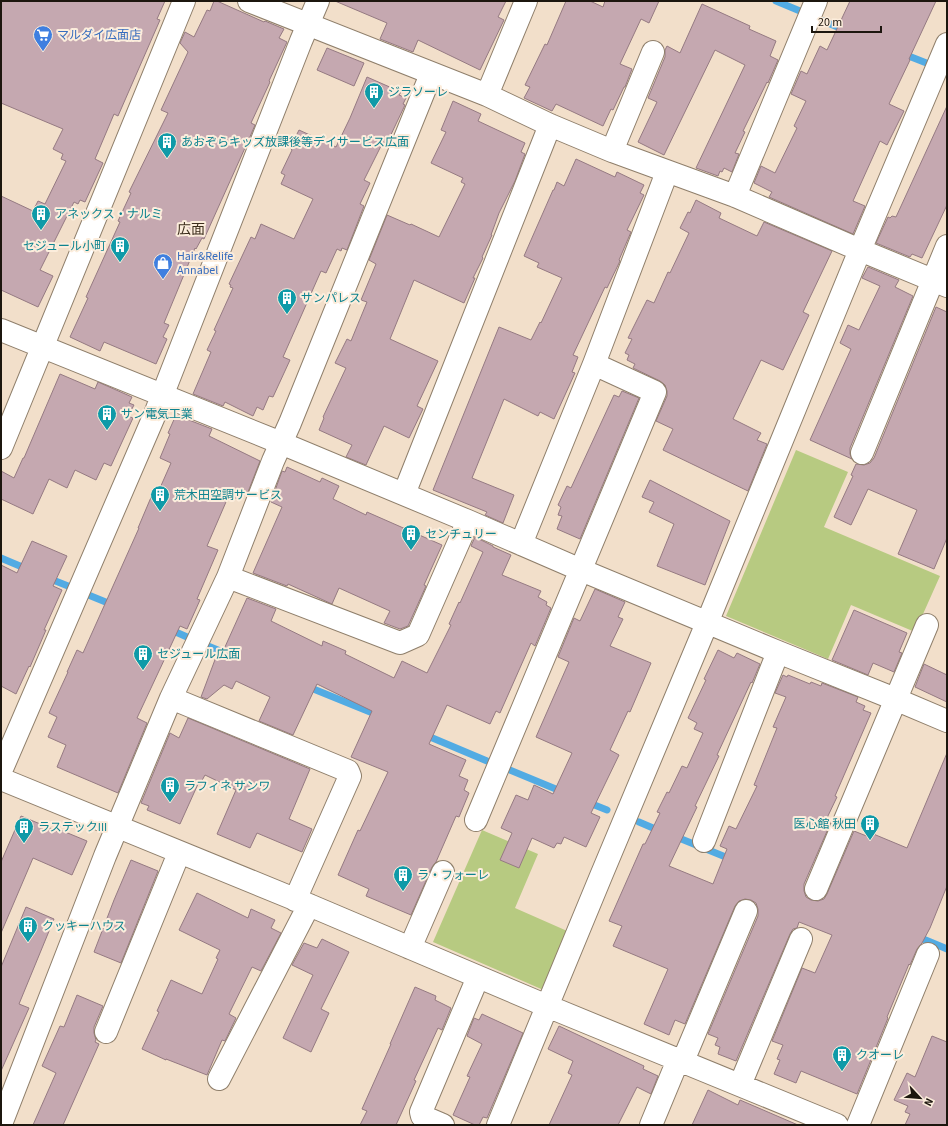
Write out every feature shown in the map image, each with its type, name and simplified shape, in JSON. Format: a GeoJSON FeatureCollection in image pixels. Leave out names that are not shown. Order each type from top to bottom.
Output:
{"type":"FeatureCollection","features":[{"type":"Feature","properties":{"kind":"street"},"geometry":{"type":"LineString","coordinates":[[1,448],[184,1]]}},
{"type":"Feature","properties":{"kind":"street"},"geometry":{"type":"LineString","coordinates":[[249,1],[487,96],[550,125],[612,150],[734,196],[940,283]]}},
{"type":"Feature","properties":{"kind":"street"},"geometry":{"type":"LineString","coordinates":[[1,771],[152,421],[318,1]]}},
{"type":"Feature","properties":{"kind":"street"},"geometry":{"type":"LineString","coordinates":[[487,96],[526,1]]}},
{"type":"Feature","properties":{"kind":"street"},"geometry":{"type":"LineString","coordinates":[[734,196],[816,1]]}},
{"type":"Feature","properties":{"kind":"street"},"geometry":{"type":"LineString","coordinates":[[498,1125],[707,623],[860,250],[947,44]]}},
{"type":"Feature","properties":{"kind":"street"},"geometry":{"type":"LineString","coordinates":[[612,150],[653,52]]}},
{"type":"Feature","properties":{"kind":"street"},"geometry":{"type":"LineString","coordinates":[[1,1124],[105,856],[171,698],[228,577],[273,461],[282,443],[431,74]]}},
{"type":"Feature","properties":{"kind":"street"},"geometry":{"type":"LineString","coordinates":[[404,494],[550,125]]}},
{"type":"Feature","properties":{"kind":"street"},"geometry":{"type":"LineString","coordinates":[[521,544],[594,364],[667,172]]}},
{"type":"Feature","properties":{"kind":"street"},"geometry":{"type":"LineString","coordinates":[[862,454],[940,283],[947,246]]}},
{"type":"Feature","properties":{"kind":"street"},"geometry":{"type":"LineString","coordinates":[[1,330],[282,443],[707,623],[947,721]]}},
{"type":"Feature","properties":{"kind":"street"},"geometry":{"type":"LineString","coordinates":[[476,820],[655,392],[594,364]]}},
{"type":"Feature","properties":{"kind":"street"},"geometry":{"type":"LineString","coordinates":[[228,577],[400,643],[418,635],[468,521]]}},
{"type":"Feature","properties":{"kind":"street"},"geometry":{"type":"LineString","coordinates":[[816,889],[927,625]]}},
{"type":"Feature","properties":{"kind":"street"},"geometry":{"type":"LineString","coordinates":[[704,841],[778,652]]}},
{"type":"Feature","properties":{"kind":"street"},"geometry":{"type":"LineString","coordinates":[[171,698],[348,771],[350,776],[302,903],[220,1079]]}},
{"type":"Feature","properties":{"kind":"street"},"geometry":{"type":"LineString","coordinates":[[1,779],[740,1085],[794,1117],[837,1125]]}},
{"type":"Feature","properties":{"kind":"street"},"geometry":{"type":"LineString","coordinates":[[106,1032],[179,853]]}},
{"type":"Feature","properties":{"kind":"street"},"geometry":{"type":"LineString","coordinates":[[410,948],[443,872]]}},
{"type":"Feature","properties":{"kind":"street"},"geometry":{"type":"LineString","coordinates":[[651,1125],[746,911]]}},
{"type":"Feature","properties":{"kind":"street"},"geometry":{"type":"LineString","coordinates":[[740,1085],[801,939]]}},
{"type":"Feature","properties":{"kind":"street"},"geometry":{"type":"LineString","coordinates":[[858,1125],[928,954]]}},
{"type":"Feature","properties":{"kind":"street"},"geometry":{"type":"LineString","coordinates":[[444,1125],[422,1116],[421,1112],[478,977]]}},
{"type":"Feature","properties":{"kind":"green space"},"geometry":{"type":"Polygon","coordinates":[[[796,450],[848,472],[824,527],[940,576],[915,632],[851,605],[828,659],[726,616],[796,450]]]}},
{"type":"Feature","properties":{"kind":"green space"},"geometry":{"type":"Polygon","coordinates":[[[482,830],[538,854],[515,908],[574,934],[548,992],[433,942],[482,830]]]}},
{"type":"Feature","properties":{"kind":"building"},"geometry":{"type":"Polygon","coordinates":[[[1,1],[165,1],[157,19],[160,20],[118,116],[114,114],[95,159],[103,163],[85,202],[80,200],[78,204],[74,202],[40,270],[53,276],[38,307],[1,290],[1,196],[33,211],[38,201],[45,204],[66,161],[61,159],[63,154],[53,149],[63,129],[1,103],[1,1]]]}},
{"type":"Feature","properties":{"kind":"building"},"geometry":{"type":"Polygon","coordinates":[[[214,1],[284,29],[279,38],[287,42],[251,123],[255,125],[249,139],[204,239],[202,238],[196,249],[195,248],[164,323],[169,325],[163,337],[167,339],[156,364],[104,342],[100,351],[70,337],[88,298],[86,297],[120,222],[118,221],[131,193],[129,192],[168,113],[161,110],[188,52],[180,43],[185,32],[194,37],[207,10],[210,11],[214,1]]]}},
{"type":"Feature","properties":{"kind":"building"},"geometry":{"type":"Polygon","coordinates":[[[335,1],[506,1],[498,17],[504,20],[480,70],[418,40],[413,52],[380,39],[387,23],[335,1]]]}},
{"type":"Feature","properties":{"kind":"building"},"geometry":{"type":"Polygon","coordinates":[[[566,1],[590,1],[603,7],[605,1],[659,1],[649,23],[641,19],[620,64],[632,69],[625,87],[613,110],[611,109],[603,126],[556,104],[552,111],[524,98],[530,87],[525,85],[545,44],[547,45],[566,1]]]}},
{"type":"Feature","properties":{"kind":"building"},"geometry":{"type":"Polygon","coordinates":[[[850,1],[936,1],[889,104],[904,111],[887,145],[880,141],[853,201],[865,206],[853,234],[769,197],[772,192],[754,183],[761,166],[775,173],[797,128],[794,126],[806,101],[791,94],[801,71],[807,74],[820,46],[827,50],[850,1]]]}},
{"type":"Feature","properties":{"kind":"building"},"geometry":{"type":"Polygon","coordinates":[[[702,4],[750,26],[749,29],[776,41],[770,56],[778,60],[768,83],[767,82],[743,131],[745,132],[735,153],[739,154],[732,172],[724,168],[722,172],[720,171],[718,176],[696,168],[745,65],[715,50],[664,155],[638,142],[657,102],[648,98],[665,57],[665,50],[667,46],[680,53],[702,4]]]}},
{"type":"Feature","properties":{"kind":"building"},"geometry":{"type":"Polygon","coordinates":[[[327,48],[364,63],[354,86],[317,70],[327,48]]]}},
{"type":"Feature","properties":{"kind":"building"},"geometry":{"type":"Polygon","coordinates":[[[367,77],[401,92],[399,95],[406,98],[403,104],[405,105],[387,143],[383,142],[364,180],[370,183],[360,204],[364,206],[347,250],[342,248],[341,251],[337,249],[326,273],[321,271],[283,357],[290,360],[273,397],[269,396],[263,410],[257,407],[253,416],[225,402],[223,406],[193,394],[211,352],[207,350],[216,331],[214,330],[233,288],[230,287],[231,285],[229,284],[251,237],[255,239],[261,224],[294,239],[313,199],[281,184],[285,175],[281,173],[292,150],[290,148],[299,130],[336,147],[367,77]]]}},
{"type":"Feature","properties":{"kind":"building"},"geometry":{"type":"Polygon","coordinates":[[[453,101],[481,114],[478,121],[525,143],[521,152],[525,154],[515,181],[499,213],[492,235],[464,303],[414,280],[390,339],[438,361],[417,406],[423,409],[409,438],[384,426],[366,465],[346,457],[352,445],[319,430],[324,418],[323,417],[346,368],[335,363],[347,339],[351,341],[367,302],[361,300],[376,264],[369,260],[387,215],[439,237],[465,184],[461,182],[463,178],[431,163],[446,132],[441,130],[453,101]]]}},
{"type":"Feature","properties":{"kind":"building"},"geometry":{"type":"Polygon","coordinates":[[[947,106],[947,205],[922,258],[912,254],[910,257],[876,243],[888,217],[896,217],[947,106]]]}},
{"type":"Feature","properties":{"kind":"building"},"geometry":{"type":"Polygon","coordinates":[[[576,159],[615,177],[617,172],[644,185],[640,193],[644,195],[627,230],[631,232],[619,260],[620,261],[607,288],[605,287],[573,355],[578,357],[572,372],[575,373],[554,419],[540,412],[538,416],[504,399],[472,478],[514,495],[503,523],[485,515],[487,512],[433,490],[499,327],[531,340],[540,322],[541,323],[562,278],[537,267],[539,263],[524,256],[557,182],[564,186],[576,159]]]}},
{"type":"Feature","properties":{"kind":"building"},"geometry":{"type":"Polygon","coordinates":[[[696,200],[721,213],[719,218],[757,236],[764,222],[832,251],[803,312],[809,315],[783,370],[761,360],[733,419],[761,433],[757,440],[767,444],[748,491],[663,450],[673,429],[656,421],[667,396],[665,385],[633,368],[635,364],[627,360],[629,355],[625,353],[632,339],[628,338],[647,300],[654,303],[668,272],[670,273],[689,233],[680,228],[688,212],[690,213],[696,200]]]}},
{"type":"Feature","properties":{"kind":"building"},"geometry":{"type":"Polygon","coordinates":[[[868,267],[899,280],[895,287],[913,296],[850,448],[852,459],[810,440],[851,349],[840,343],[848,325],[859,330],[880,286],[862,278],[868,267]]]}},
{"type":"Feature","properties":{"kind":"building"},"geometry":{"type":"Polygon","coordinates":[[[936,307],[947,312],[947,538],[934,569],[898,554],[917,510],[868,489],[851,525],[834,517],[853,476],[851,475],[856,464],[864,465],[870,463],[874,458],[936,307]]]}},
{"type":"Feature","properties":{"kind":"building"},"geometry":{"type":"Polygon","coordinates":[[[60,374],[95,389],[98,382],[132,397],[129,403],[134,405],[128,416],[133,418],[111,466],[104,463],[96,480],[75,470],[67,488],[49,479],[33,514],[1,499],[1,471],[14,478],[60,374]]]}},
{"type":"Feature","properties":{"kind":"building"},"geometry":{"type":"Polygon","coordinates":[[[622,391],[639,398],[580,539],[557,529],[562,516],[558,515],[561,507],[558,505],[567,486],[571,488],[614,395],[619,397],[622,391]]]}},
{"type":"Feature","properties":{"kind":"building"},"geometry":{"type":"Polygon","coordinates":[[[176,415],[212,429],[209,436],[260,461],[248,492],[244,490],[240,500],[229,495],[207,546],[218,550],[197,599],[200,600],[187,629],[180,626],[137,718],[147,723],[118,793],[57,767],[66,745],[48,737],[57,717],[49,713],[77,650],[83,653],[139,528],[152,495],[156,497],[171,463],[160,458],[170,434],[168,433],[176,415]]]}},
{"type":"Feature","properties":{"kind":"building"},"geometry":{"type":"Polygon","coordinates":[[[287,467],[320,482],[322,478],[339,486],[333,499],[366,515],[367,512],[442,545],[408,626],[400,629],[384,623],[390,611],[339,588],[332,604],[288,584],[287,586],[253,573],[282,507],[271,502],[282,471],[285,472],[287,467]]]}},
{"type":"Feature","properties":{"kind":"building"},"geometry":{"type":"Polygon","coordinates":[[[650,480],[730,521],[705,585],[657,566],[674,524],[649,512],[654,502],[642,497],[650,480]]]}},
{"type":"Feature","properties":{"kind":"building"},"geometry":{"type":"Polygon","coordinates":[[[475,537],[511,555],[502,575],[541,591],[538,597],[547,602],[546,605],[551,608],[535,646],[531,643],[500,713],[496,711],[490,724],[447,705],[429,744],[466,760],[459,776],[468,780],[464,790],[469,793],[459,817],[456,816],[411,915],[366,896],[369,889],[338,875],[358,830],[360,831],[388,772],[351,757],[372,711],[317,684],[293,735],[259,721],[270,697],[236,681],[232,689],[224,685],[207,699],[201,697],[216,657],[220,658],[247,598],[276,609],[271,621],[322,646],[323,641],[346,651],[345,654],[394,678],[402,661],[427,673],[451,625],[449,624],[483,552],[471,546],[475,537]]]}},
{"type":"Feature","properties":{"kind":"building"},"geometry":{"type":"Polygon","coordinates":[[[32,541],[67,556],[53,586],[62,590],[44,630],[46,630],[30,667],[29,666],[16,694],[1,686],[1,565],[17,573],[32,541]]]}},
{"type":"Feature","properties":{"kind":"building"},"geometry":{"type":"Polygon","coordinates":[[[595,589],[625,602],[618,617],[623,619],[610,646],[651,663],[630,712],[628,711],[610,750],[619,755],[591,813],[600,817],[586,847],[564,837],[561,844],[557,843],[554,848],[532,838],[519,868],[500,860],[512,833],[501,828],[516,795],[528,800],[534,785],[553,794],[572,753],[536,737],[569,662],[558,657],[574,618],[580,621],[595,589]]]}},
{"type":"Feature","properties":{"kind":"building"},"geometry":{"type":"Polygon","coordinates":[[[854,610],[907,633],[899,652],[902,653],[894,672],[873,663],[868,675],[832,660],[854,610]]]}},
{"type":"Feature","properties":{"kind":"building"},"geometry":{"type":"Polygon","coordinates":[[[718,650],[734,658],[737,653],[760,664],[717,755],[719,756],[695,806],[697,807],[669,866],[713,884],[727,849],[720,846],[729,826],[736,829],[757,786],[754,785],[777,728],[773,727],[786,697],[775,693],[783,675],[787,677],[788,675],[810,684],[811,682],[821,686],[822,683],[858,697],[856,702],[865,706],[863,710],[871,713],[835,796],[837,797],[826,820],[831,822],[804,884],[806,897],[811,900],[818,901],[824,899],[854,831],[869,837],[871,833],[907,848],[947,753],[947,886],[930,928],[917,949],[910,965],[909,964],[857,1094],[801,1071],[796,1083],[774,1074],[780,1060],[777,1059],[783,1045],[772,1041],[802,968],[815,973],[832,935],[799,922],[797,928],[793,929],[736,1061],[718,1054],[720,1047],[715,1045],[718,1038],[708,1034],[758,916],[756,903],[745,899],[739,901],[735,906],[685,1024],[675,1020],[669,1035],[644,1024],[668,969],[613,946],[622,926],[609,921],[643,844],[645,844],[660,813],[657,812],[667,792],[669,793],[682,766],[687,768],[703,733],[694,729],[697,723],[688,718],[718,650]]]}},
{"type":"Feature","properties":{"kind":"building"},"geometry":{"type":"Polygon","coordinates":[[[924,664],[947,675],[947,702],[915,687],[924,664]]]}},
{"type":"Feature","properties":{"kind":"building"},"geometry":{"type":"Polygon","coordinates":[[[188,718],[310,769],[289,819],[312,829],[302,852],[257,833],[250,848],[217,834],[236,790],[205,775],[200,784],[198,784],[180,824],[147,810],[149,806],[141,803],[170,733],[179,738],[188,718]]]}},
{"type":"Feature","properties":{"kind":"building"},"geometry":{"type":"Polygon","coordinates":[[[21,816],[57,831],[58,829],[87,841],[72,875],[33,858],[1,933],[1,862],[21,816]]]}},
{"type":"Feature","properties":{"kind":"building"},"geometry":{"type":"Polygon","coordinates":[[[131,860],[158,871],[121,963],[94,952],[131,860]]]}},
{"type":"Feature","properties":{"kind":"building"},"geometry":{"type":"Polygon","coordinates":[[[197,893],[248,918],[251,909],[275,920],[271,928],[281,933],[261,971],[252,967],[229,1014],[236,1018],[225,1041],[222,1040],[207,1075],[166,1060],[142,1049],[159,1012],[157,1011],[171,980],[202,994],[218,959],[216,958],[220,950],[179,930],[197,893]]]}},
{"type":"Feature","properties":{"kind":"building","name":"クッキーハウス"},"geometry":{"type":"Polygon","coordinates":[[[26,907],[54,919],[19,1004],[29,1008],[1,1071],[1,967],[26,907]]]}},
{"type":"Feature","properties":{"kind":"building"},"geometry":{"type":"Polygon","coordinates":[[[322,939],[349,952],[321,1009],[329,1013],[311,1052],[283,1038],[313,975],[292,965],[304,943],[317,948],[322,939]]]}},
{"type":"Feature","properties":{"kind":"building"},"geometry":{"type":"Polygon","coordinates":[[[415,987],[436,996],[435,1000],[451,1008],[442,1030],[438,1028],[414,1080],[416,1081],[396,1125],[360,1125],[367,1111],[362,1109],[415,987]]]}},
{"type":"Feature","properties":{"kind":"building"},"geometry":{"type":"Polygon","coordinates":[[[77,995],[103,1006],[94,1027],[95,1042],[99,1044],[63,1125],[33,1125],[56,1073],[42,1066],[60,1026],[64,1027],[77,995]]]}},
{"type":"Feature","properties":{"kind":"building"},"geometry":{"type":"Polygon","coordinates":[[[482,1014],[523,1033],[487,1118],[483,1117],[479,1125],[475,1125],[453,1115],[470,1077],[467,1076],[482,1044],[467,1036],[474,1018],[479,1020],[482,1014]]]}},
{"type":"Feature","properties":{"kind":"building"},"geometry":{"type":"Polygon","coordinates":[[[559,1026],[644,1066],[643,1069],[658,1076],[651,1094],[637,1087],[618,1125],[549,1125],[572,1075],[568,1073],[573,1061],[548,1049],[559,1026]]]}},
{"type":"Feature","properties":{"kind":"building"},"geometry":{"type":"Polygon","coordinates":[[[932,1036],[947,1042],[947,1125],[905,1125],[910,1114],[905,1112],[908,1106],[894,1100],[907,1073],[915,1077],[932,1036]]]}},
{"type":"Feature","properties":{"kind":"building"},"geometry":{"type":"Polygon","coordinates":[[[708,1090],[738,1105],[740,1100],[798,1125],[692,1125],[708,1090]]]}},
{"type":"Feature","properties":{"kind":"waterway"},"geometry":{"type":"LineString","coordinates":[[776,1],[800,11]]}},
{"type":"Feature","properties":{"kind":"waterway"},"geometry":{"type":"LineString","coordinates":[[818,19],[845,30]]}},
{"type":"Feature","properties":{"kind":"waterway"},"geometry":{"type":"LineString","coordinates":[[901,53],[929,64]]}},
{"type":"Feature","properties":{"kind":"waterway"},"geometry":{"type":"LineString","coordinates":[[1,558],[27,569]]}},
{"type":"Feature","properties":{"kind":"waterway"},"geometry":{"type":"LineString","coordinates":[[48,578],[68,586]]}},
{"type":"Feature","properties":{"kind":"waterway"},"geometry":{"type":"LineString","coordinates":[[86,594],[113,605]]}},
{"type":"Feature","properties":{"kind":"waterway"},"geometry":{"type":"LineString","coordinates":[[169,629],[187,637]]}},
{"type":"Feature","properties":{"kind":"waterway"},"geometry":{"type":"LineString","coordinates":[[208,646],[230,655]]}},
{"type":"Feature","properties":{"kind":"waterway"},"geometry":{"type":"LineString","coordinates":[[306,686],[380,716]]}},
{"type":"Feature","properties":{"kind":"waterway"},"geometry":{"type":"LineString","coordinates":[[423,734],[487,761]]}},
{"type":"Feature","properties":{"kind":"waterway"},"geometry":{"type":"LineString","coordinates":[[505,768],[563,792]]}},
{"type":"Feature","properties":{"kind":"waterway"},"geometry":{"type":"LineString","coordinates":[[587,802],[607,810]]}},
{"type":"Feature","properties":{"kind":"waterway"},"geometry":{"type":"LineString","coordinates":[[639,822],[660,831]]}},
{"type":"Feature","properties":{"kind":"waterway"},"geometry":{"type":"LineString","coordinates":[[674,836],[733,860]]}},
{"type":"Feature","properties":{"kind":"waterway"},"geometry":{"type":"LineString","coordinates":[[916,936],[947,949]]}},
{"type":"Feature","properties":{"kind":"place","name":"マルダイ広面店"},"geometry":{"type":"Point","coordinates":[43,52]}},
{"type":"Feature","properties":{"kind":"place","name":"ジラソーレ"},"geometry":{"type":"Point","coordinates":[374,109]}},
{"type":"Feature","properties":{"kind":"place","name":"あおぞらキッズ放課後等デイサービス広面"},"geometry":{"type":"Point","coordinates":[167,159]}},
{"type":"Feature","properties":{"kind":"place","name":"アネックス・ナルミ"},"geometry":{"type":"Point","coordinates":[41,231]}},
{"type":"Feature","properties":{"kind":"place","name":"セジュール小町"},"geometry":{"type":"Point","coordinates":[120,263]}},
{"type":"Feature","properties":{"kind":"place","name":"Hair&Relife Annabel"},"geometry":{"type":"Point","coordinates":[163,280]}},
{"type":"Feature","properties":{"kind":"place","name":"サンパレス"},"geometry":{"type":"Point","coordinates":[287,315]}},
{"type":"Feature","properties":{"kind":"place","name":"サン電気工業"},"geometry":{"type":"Point","coordinates":[107,431]}},
{"type":"Feature","properties":{"kind":"place","name":"荒木田空調サービス"},"geometry":{"type":"Point","coordinates":[160,512]}},
{"type":"Feature","properties":{"kind":"place","name":"センチュリー"},"geometry":{"type":"Point","coordinates":[411,551]}},
{"type":"Feature","properties":{"kind":"place","name":"セジュール広面"},"geometry":{"type":"Point","coordinates":[143,671]}},
{"type":"Feature","properties":{"kind":"place","name":"ラフィネ サンワ"},"geometry":{"type":"Point","coordinates":[170,803]}},
{"type":"Feature","properties":{"kind":"place","name":"医心館 秋田"},"geometry":{"type":"Point","coordinates":[870,841]}},
{"type":"Feature","properties":{"kind":"place","name":"ラステックIII"},"geometry":{"type":"Point","coordinates":[24,844]}},
{"type":"Feature","properties":{"kind":"place","name":"ラ・フォーレ"},"geometry":{"type":"Point","coordinates":[403,892]}},
{"type":"Feature","properties":{"kind":"place","name":"クッキーハウス"},"geometry":{"type":"Point","coordinates":[28,943]}},
{"type":"Feature","properties":{"kind":"place","name":"クオーレ"},"geometry":{"type":"Point","coordinates":[842,1072]}},
{"type":"Feature","properties":{"kind":"district","name":"広面"},"geometry":{"type":"Point","coordinates":[191,230]}}]}
